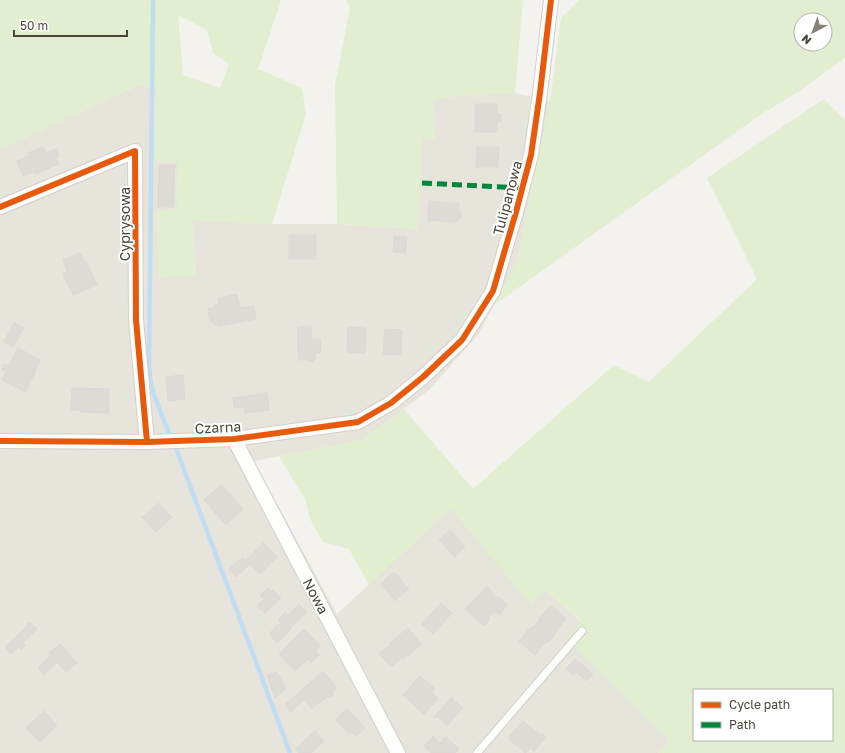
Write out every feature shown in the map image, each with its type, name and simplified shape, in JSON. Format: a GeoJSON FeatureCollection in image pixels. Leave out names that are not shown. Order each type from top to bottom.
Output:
{"type":"FeatureCollection","features":[{"type":"Feature","properties":{"kind":"street","name":"Tulipanowa"},"geometry":{"type":"LineString","coordinates":[[423,377],[462,340],[493,291],[531,155],[552,0]]}},
{"type":"Feature","properties":{"kind":"street","name":"Cyprysowa"},"geometry":{"type":"LineString","coordinates":[[0,207],[136,151],[136,320],[147,442]]}},
{"type":"Feature","properties":{"kind":"street","name":"Czarna"},"geometry":{"type":"LineString","coordinates":[[0,441],[147,442],[234,439],[358,422],[391,403],[423,377]]}},
{"type":"Feature","properties":{"kind":"street","name":"Nowa"},"geometry":{"type":"LineString","coordinates":[[234,439],[398,753]]}},
{"type":"Feature","properties":{"kind":"lane"},"geometry":{"type":"LineString","coordinates":[[476,753],[582,631]]}},
{"type":"Feature","properties":{"kind":"shaded area"},"geometry":{"type":"Polygon","coordinates":[[[139,85],[156,89],[155,161],[178,162],[177,209],[156,211],[160,277],[196,275],[193,220],[272,224],[337,224],[418,229],[422,138],[435,138],[434,100],[454,96],[515,93],[550,101],[517,262],[478,335],[429,390],[362,440],[254,461],[337,614],[451,508],[531,604],[545,589],[581,622],[568,639],[669,740],[658,753],[0,753],[0,149],[139,85]]]}},
{"type":"Feature","properties":{"kind":"green space"},"geometry":{"type":"Polygon","coordinates":[[[0,0],[281,0],[258,69],[302,88],[306,114],[272,224],[193,220],[196,276],[159,277],[155,211],[177,209],[178,162],[155,161],[156,89],[139,85],[0,149],[0,0]],[[178,15],[183,75],[220,88],[229,64],[213,53],[207,30],[178,15]]]}},
{"type":"Feature","properties":{"kind":"green space"},"geometry":{"type":"Polygon","coordinates":[[[346,0],[523,0],[515,93],[454,96],[434,100],[435,139],[422,139],[418,229],[337,224],[335,85],[350,7],[346,0]]]}},
{"type":"Feature","properties":{"kind":"green space"},"geometry":{"type":"Polygon","coordinates":[[[579,0],[845,0],[845,58],[804,88],[760,115],[494,305],[517,262],[550,101],[561,18],[579,0]]]}},
{"type":"Feature","properties":{"kind":"green space"},"geometry":{"type":"Polygon","coordinates":[[[824,99],[845,120],[845,753],[658,753],[669,740],[567,639],[581,621],[545,589],[531,605],[451,508],[369,585],[349,549],[323,542],[310,519],[306,501],[279,456],[362,440],[404,409],[473,489],[614,365],[649,382],[757,279],[707,178],[824,99]]]}},
{"type":"Feature","properties":{"kind":"building"},"geometry":{"type":"Polygon","coordinates":[[[475,104],[497,104],[497,114],[501,114],[501,122],[497,122],[496,132],[475,132],[475,104]]]}},
{"type":"Feature","properties":{"kind":"building"},"geometry":{"type":"Polygon","coordinates":[[[43,147],[46,153],[56,149],[59,156],[56,157],[59,164],[36,174],[35,171],[23,176],[17,161],[29,156],[28,153],[43,147]]]}},
{"type":"Feature","properties":{"kind":"building"},"geometry":{"type":"Polygon","coordinates":[[[477,147],[499,147],[498,167],[476,167],[477,147]]]}},
{"type":"Feature","properties":{"kind":"building"},"geometry":{"type":"Polygon","coordinates":[[[159,165],[175,165],[173,207],[158,207],[159,165]]]}},
{"type":"Feature","properties":{"kind":"building"},"geometry":{"type":"Polygon","coordinates":[[[429,201],[459,203],[461,219],[458,219],[458,222],[428,220],[429,201]]]}},
{"type":"Feature","properties":{"kind":"building"},"geometry":{"type":"Polygon","coordinates":[[[289,235],[316,235],[316,259],[289,259],[289,235]]]}},
{"type":"Feature","properties":{"kind":"building"},"geometry":{"type":"Polygon","coordinates":[[[394,236],[407,237],[405,253],[393,252],[394,236]]]}},
{"type":"Feature","properties":{"kind":"building"},"geometry":{"type":"Polygon","coordinates":[[[80,253],[84,262],[86,261],[97,285],[73,295],[63,274],[68,272],[63,260],[80,253]]]}},
{"type":"Feature","properties":{"kind":"building"},"geometry":{"type":"Polygon","coordinates":[[[237,294],[240,308],[254,306],[256,319],[219,326],[218,324],[214,325],[213,322],[210,322],[208,309],[219,304],[218,298],[237,294]]]}},
{"type":"Feature","properties":{"kind":"building"},"geometry":{"type":"Polygon","coordinates":[[[14,322],[24,328],[13,347],[4,342],[14,322]]]}},
{"type":"Feature","properties":{"kind":"building"},"geometry":{"type":"Polygon","coordinates":[[[311,326],[312,339],[320,339],[321,352],[315,353],[316,358],[313,361],[309,362],[307,360],[299,360],[297,327],[311,326]]]}},
{"type":"Feature","properties":{"kind":"building"},"geometry":{"type":"Polygon","coordinates":[[[348,327],[366,328],[365,353],[347,352],[348,327]]]}},
{"type":"Feature","properties":{"kind":"building"},"geometry":{"type":"Polygon","coordinates":[[[385,329],[402,330],[401,355],[383,354],[385,329]]]}},
{"type":"Feature","properties":{"kind":"building"},"geometry":{"type":"Polygon","coordinates":[[[18,348],[40,360],[35,370],[13,358],[18,348]]]}},
{"type":"Feature","properties":{"kind":"building"},"geometry":{"type":"Polygon","coordinates":[[[13,358],[36,371],[25,392],[2,380],[6,371],[2,370],[5,364],[9,366],[13,358]]]}},
{"type":"Feature","properties":{"kind":"building"},"geometry":{"type":"Polygon","coordinates":[[[183,375],[185,399],[168,401],[166,377],[183,375]]]}},
{"type":"Feature","properties":{"kind":"building"},"geometry":{"type":"Polygon","coordinates":[[[72,388],[109,389],[109,413],[81,412],[81,410],[71,410],[72,388]]]}},
{"type":"Feature","properties":{"kind":"building"},"geometry":{"type":"Polygon","coordinates":[[[267,393],[269,410],[245,413],[244,407],[234,408],[233,398],[267,393]]]}},
{"type":"Feature","properties":{"kind":"building"},"geometry":{"type":"Polygon","coordinates":[[[221,485],[227,491],[210,507],[204,500],[221,485]]]}},
{"type":"Feature","properties":{"kind":"building"},"geometry":{"type":"Polygon","coordinates":[[[227,491],[243,509],[226,525],[210,507],[227,491]]]}},
{"type":"Feature","properties":{"kind":"building"},"geometry":{"type":"Polygon","coordinates":[[[158,503],[172,517],[156,532],[142,517],[158,503]]]}},
{"type":"Feature","properties":{"kind":"building"},"geometry":{"type":"Polygon","coordinates":[[[450,530],[465,547],[455,557],[439,540],[450,530]]]}},
{"type":"Feature","properties":{"kind":"building"},"geometry":{"type":"Polygon","coordinates":[[[263,543],[277,557],[260,574],[246,560],[263,543]]]}},
{"type":"Feature","properties":{"kind":"building"},"geometry":{"type":"Polygon","coordinates":[[[243,557],[250,564],[236,577],[229,569],[243,557]]]}},
{"type":"Feature","properties":{"kind":"building"},"geometry":{"type":"Polygon","coordinates":[[[394,572],[409,589],[395,601],[380,584],[394,572]]]}},
{"type":"Feature","properties":{"kind":"building"},"geometry":{"type":"Polygon","coordinates":[[[487,586],[495,597],[499,597],[507,605],[499,615],[495,611],[488,618],[490,620],[484,626],[465,609],[487,586]]]}},
{"type":"Feature","properties":{"kind":"building"},"geometry":{"type":"Polygon","coordinates":[[[268,588],[271,592],[273,590],[281,598],[265,613],[257,606],[264,599],[260,595],[268,588]]]}},
{"type":"Feature","properties":{"kind":"building"},"geometry":{"type":"Polygon","coordinates":[[[441,603],[452,613],[433,634],[422,624],[441,603]]]}},
{"type":"Feature","properties":{"kind":"building"},"geometry":{"type":"Polygon","coordinates":[[[299,604],[307,612],[277,643],[270,633],[278,624],[279,626],[282,624],[278,619],[285,612],[288,615],[299,604]]]}},
{"type":"Feature","properties":{"kind":"building"},"geometry":{"type":"Polygon","coordinates":[[[551,605],[566,619],[552,638],[536,624],[540,619],[539,618],[551,605]]]}},
{"type":"Feature","properties":{"kind":"building"},"geometry":{"type":"Polygon","coordinates":[[[29,622],[37,629],[23,643],[25,646],[22,649],[19,647],[11,654],[5,647],[28,625],[27,624],[29,622]]]}},
{"type":"Feature","properties":{"kind":"building"},"geometry":{"type":"Polygon","coordinates":[[[536,624],[552,638],[547,643],[546,642],[535,655],[519,641],[530,628],[531,629],[536,624]]]}},
{"type":"Feature","properties":{"kind":"building"},"geometry":{"type":"Polygon","coordinates":[[[408,628],[421,644],[404,659],[402,657],[391,667],[379,654],[408,628]]]}},
{"type":"Feature","properties":{"kind":"building"},"geometry":{"type":"Polygon","coordinates":[[[304,629],[320,646],[315,651],[319,655],[311,662],[308,659],[295,671],[279,654],[304,629]]]}},
{"type":"Feature","properties":{"kind":"building"},"geometry":{"type":"Polygon","coordinates":[[[60,644],[77,663],[66,672],[49,653],[60,644]]]}},
{"type":"Feature","properties":{"kind":"building"},"geometry":{"type":"Polygon","coordinates":[[[50,656],[57,662],[44,675],[38,668],[50,656]]]}},
{"type":"Feature","properties":{"kind":"building"},"geometry":{"type":"Polygon","coordinates":[[[575,659],[593,674],[586,681],[576,672],[573,675],[566,669],[575,659]]]}},
{"type":"Feature","properties":{"kind":"building"},"geometry":{"type":"Polygon","coordinates":[[[323,671],[337,688],[332,692],[334,694],[330,698],[328,696],[318,704],[304,688],[323,671]]]}},
{"type":"Feature","properties":{"kind":"building"},"geometry":{"type":"Polygon","coordinates":[[[277,672],[286,689],[275,698],[267,676],[277,672]]]}},
{"type":"Feature","properties":{"kind":"building"},"geometry":{"type":"Polygon","coordinates":[[[420,676],[435,689],[418,709],[403,695],[420,676]]]}},
{"type":"Feature","properties":{"kind":"building"},"geometry":{"type":"Polygon","coordinates":[[[304,688],[318,703],[312,709],[304,700],[291,712],[285,705],[304,688]]]}},
{"type":"Feature","properties":{"kind":"building"},"geometry":{"type":"Polygon","coordinates":[[[432,693],[438,698],[424,714],[418,709],[432,693]]]}},
{"type":"Feature","properties":{"kind":"building"},"geometry":{"type":"Polygon","coordinates":[[[452,697],[452,699],[463,708],[447,726],[437,716],[435,718],[434,717],[452,697]]]}},
{"type":"Feature","properties":{"kind":"building"},"geometry":{"type":"Polygon","coordinates":[[[347,708],[365,728],[356,736],[352,732],[350,734],[335,720],[347,708]]]}},
{"type":"Feature","properties":{"kind":"building"},"geometry":{"type":"Polygon","coordinates":[[[44,711],[57,725],[40,742],[26,728],[44,711]]]}},
{"type":"Feature","properties":{"kind":"building"},"geometry":{"type":"Polygon","coordinates":[[[523,721],[540,735],[542,733],[546,737],[534,751],[531,747],[526,753],[508,738],[523,721]]]}},
{"type":"Feature","properties":{"kind":"building"},"geometry":{"type":"Polygon","coordinates":[[[315,731],[324,741],[311,753],[299,753],[295,749],[315,731]]]}},
{"type":"Feature","properties":{"kind":"building"},"geometry":{"type":"Polygon","coordinates":[[[433,736],[440,744],[446,737],[459,749],[455,753],[431,753],[424,746],[433,736]]]}},
{"type":"Feature","properties":{"kind":"waterway"},"geometry":{"type":"LineString","coordinates":[[153,0],[149,369],[152,389],[177,451],[290,753]]}},
{"type":"Feature","properties":{"kind":"marked path"},"geometry":{"type":"LineString","coordinates":[[422,183],[523,188]]}},
{"type":"Feature","properties":{"kind":"cycle path"},"geometry":{"type":"LineString","coordinates":[[0,441],[147,442],[234,439],[358,422],[391,403],[423,377],[462,340],[493,291],[531,155],[551,0]]}},
{"type":"Feature","properties":{"kind":"cycle path"},"geometry":{"type":"LineString","coordinates":[[0,207],[135,151],[136,320],[147,442]]}}]}
